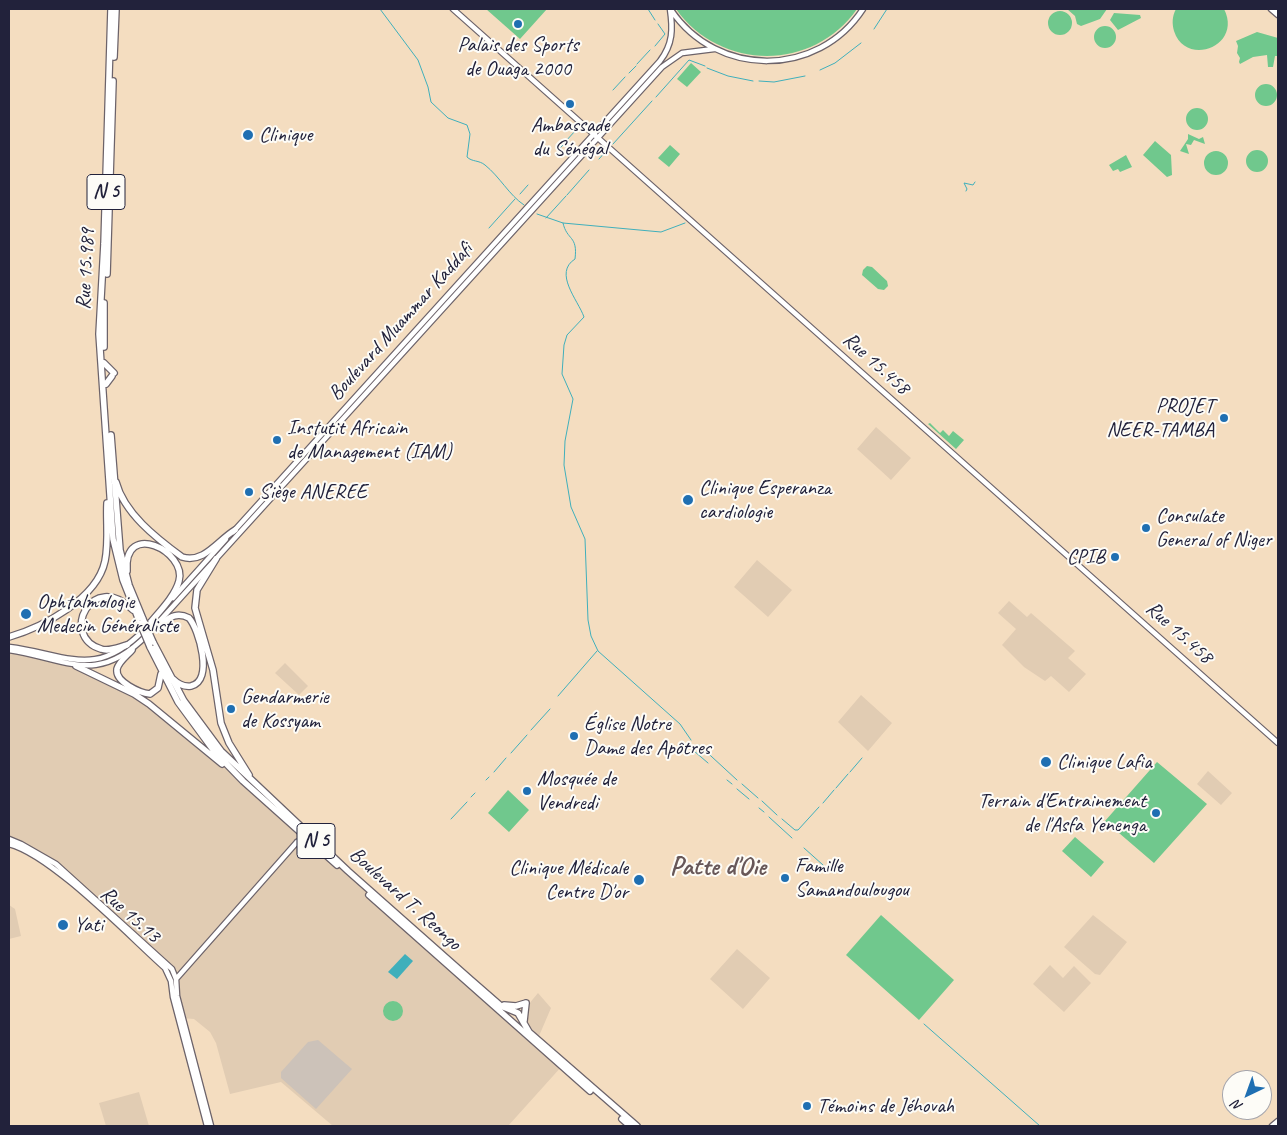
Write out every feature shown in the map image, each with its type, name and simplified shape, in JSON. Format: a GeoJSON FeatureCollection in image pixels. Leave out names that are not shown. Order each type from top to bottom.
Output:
{"type":"FeatureCollection","features":[{"type":"Feature","properties":{"kind":"highway","name":"Rue 15.989"},"geometry":{"type":"LineString","coordinates":[[111,9],[104,244],[99,326],[111,472]]}},
{"type":"Feature","properties":{"kind":"highway","name":"N 5"},"geometry":{"type":"LineString","coordinates":[[116,9],[104,315],[104,363],[111,472],[112,526],[118,562],[136,614],[141,621]]}},
{"type":"Feature","properties":{"kind":"highway"},"geometry":{"type":"LineString","coordinates":[[104,363],[113,375],[106,384]]}},
{"type":"Feature","properties":{"kind":"highway","name":"N 5"},"geometry":{"type":"LineString","coordinates":[[111,472],[118,538],[129,585],[141,621]]}},
{"type":"Feature","properties":{"kind":"highway"},"geometry":{"type":"LineString","coordinates":[[111,472],[128,510],[182,557],[191,559],[201,556],[235,530]]}},
{"type":"Feature","properties":{"kind":"highway"},"geometry":{"type":"LineString","coordinates":[[9,637],[76,603],[97,581],[102,572],[107,552],[111,472]]}},
{"type":"Feature","properties":{"kind":"highway"},"geometry":{"type":"LineString","coordinates":[[129,585],[127,558],[134,548],[139,545],[156,544],[168,555],[179,570],[180,579],[175,590],[152,626]]}},
{"type":"Feature","properties":{"kind":"highway"},"geometry":{"type":"LineString","coordinates":[[216,559],[197,590],[195,608],[213,670],[224,730],[251,780]]}},
{"type":"Feature","properties":{"kind":"highway"},"geometry":{"type":"LineString","coordinates":[[130,647],[106,650],[93,645],[83,632],[82,615],[86,607],[93,601],[109,596],[125,602],[136,614]]}},
{"type":"Feature","properties":{"kind":"highway"},"geometry":{"type":"LineString","coordinates":[[130,647],[118,668],[119,677],[143,692],[154,693],[160,684],[163,670],[181,685],[192,686],[201,680],[204,670],[195,627],[189,618],[177,614],[152,626]]}},
{"type":"Feature","properties":{"kind":"highway","name":"Boulevard T. Reongo"},"geometry":{"type":"LineString","coordinates":[[141,621],[163,670],[208,736],[251,780],[348,871],[495,1000],[512,1011]]}},
{"type":"Feature","properties":{"kind":"highway"},"geometry":{"type":"LineString","coordinates":[[76,666],[134,694],[156,709],[243,781]]}},
{"type":"Feature","properties":{"kind":"highway","name":"N 5"},"geometry":{"type":"LineString","coordinates":[[163,670],[182,708],[206,742],[243,781],[630,1126]]}},
{"type":"Feature","properties":{"kind":"highway"},"geometry":{"type":"LineString","coordinates":[[495,1000],[511,1007],[526,1003],[523,1014],[525,1026]]}},
{"type":"Feature","properties":{"kind":"highway","name":"N 5"},"geometry":{"type":"LineString","coordinates":[[512,1011],[517,1012],[525,1026],[637,1126]]}},
{"type":"Feature","properties":{"kind":"highway"},"geometry":{"type":"LineString","coordinates":[[512,1011],[508,1014],[510,1021],[517,1022],[520,1017]]}},
{"type":"Feature","properties":{"kind":"main road","name":"Rue 15.458"},"geometry":{"type":"LineString","coordinates":[[453,9],[1278,743]]}},
{"type":"Feature","properties":{"kind":"main road","name":"Boulevard Muammar Kaddafi"},"geometry":{"type":"LineString","coordinates":[[76,666],[90,666],[113,660],[152,626],[216,559],[596,136],[663,57],[672,34],[670,9]]}},
{"type":"Feature","properties":{"kind":"main road"},"geometry":{"type":"LineString","coordinates":[[670,9],[689,32],[714,49],[734,57],[754,61],[796,58],[832,41],[850,26],[863,9]]}},
{"type":"Feature","properties":{"kind":"main road"},"geometry":{"type":"LineString","coordinates":[[1271,9],[1278,15]]}},
{"type":"Feature","properties":{"kind":"main road","name":"Boulevard Muammar Kaddafi"},"geometry":{"type":"LineString","coordinates":[[152,626],[235,530],[596,136],[670,59],[687,52],[714,49]]}},
{"type":"Feature","properties":{"kind":"main road","name":"Boulevard Muammar Kaddafi"},"geometry":{"type":"LineString","coordinates":[[9,649],[71,660],[104,658],[130,647]]}},
{"type":"Feature","properties":{"kind":"main road"},"geometry":{"type":"LineString","coordinates":[[9,649],[76,666]]}},
{"type":"Feature","properties":{"kind":"main road"},"geometry":{"type":"LineString","coordinates":[[9,840],[21,844],[56,864],[167,964],[174,980],[297,842],[297,833],[283,815]]}},
{"type":"Feature","properties":{"kind":"main road"},"geometry":{"type":"LineString","coordinates":[[297,842],[306,841],[327,857]]}},
{"type":"Feature","properties":{"kind":"main road","name":"Rue 15.13"},"geometry":{"type":"LineString","coordinates":[[9,844],[20,848],[59,873],[164,968],[174,980],[187,1042]]}},
{"type":"Feature","properties":{"kind":"main road"},"geometry":{"type":"LineString","coordinates":[[187,1042],[207,1126]]}},
{"type":"Feature","properties":{"kind":"main road"},"geometry":{"type":"LineString","coordinates":[[187,1042],[211,1126]]}},
{"type":"Feature","properties":{"kind":"main road"},"geometry":{"type":"LineString","coordinates":[[1272,1126],[1278,1121]]}},
{"type":"Feature","properties":{"kind":"shaded area"},"geometry":{"type":"Polygon","coordinates":[[[876,427],[911,458],[891,480],[857,449],[876,427]]]}},
{"type":"Feature","properties":{"kind":"shaded area"},"geometry":{"type":"Polygon","coordinates":[[[757,560],[792,590],[768,617],[734,587],[757,560]]]}},
{"type":"Feature","properties":{"kind":"shaded area"},"geometry":{"type":"Polygon","coordinates":[[[1009,601],[1027,617],[1031,613],[1075,651],[1068,658],[1086,674],[1069,692],[1051,676],[1045,681],[1024,667],[1002,645],[1016,629],[998,613],[1009,601]]]}},
{"type":"Feature","properties":{"kind":"shaded area"},"geometry":{"type":"Polygon","coordinates":[[[9,650],[76,666],[134,694],[250,786],[562,1066],[508,1126],[333,1126],[281,1082],[230,1094],[216,1043],[210,1032],[194,1019],[182,1018],[172,969],[56,864],[21,844],[9,841],[9,650]]]}},
{"type":"Feature","properties":{"kind":"shaded area"},"geometry":{"type":"Polygon","coordinates":[[[285,663],[308,686],[299,695],[275,673],[285,663]]]}},
{"type":"Feature","properties":{"kind":"shaded area"},"geometry":{"type":"Polygon","coordinates":[[[861,695],[892,723],[868,751],[838,722],[861,695]]]}},
{"type":"Feature","properties":{"kind":"shaded area"},"geometry":{"type":"Polygon","coordinates":[[[1208,771],[1232,793],[1221,805],[1197,784],[1208,771]]]}},
{"type":"Feature","properties":{"kind":"shaded area"},"geometry":{"type":"Polygon","coordinates":[[[9,905],[15,909],[21,936],[9,939],[9,905]]]}},
{"type":"Feature","properties":{"kind":"shaded area"},"geometry":{"type":"Polygon","coordinates":[[[1093,915],[1127,942],[1100,975],[1095,974],[1064,947],[1093,915]]]}},
{"type":"Feature","properties":{"kind":"shaded area"},"geometry":{"type":"Polygon","coordinates":[[[737,949],[770,978],[743,1009],[710,979],[737,949]]]}},
{"type":"Feature","properties":{"kind":"shaded area"},"geometry":{"type":"Polygon","coordinates":[[[1050,965],[1063,978],[1074,966],[1091,983],[1064,1012],[1033,984],[1050,965]]]}},
{"type":"Feature","properties":{"kind":"shaded area"},"geometry":{"type":"Polygon","coordinates":[[[538,993],[551,1008],[539,1036],[527,1024],[525,1017],[528,1005],[538,993]]]}},
{"type":"Feature","properties":{"kind":"shaded area"},"geometry":{"type":"Polygon","coordinates":[[[318,1040],[352,1069],[316,1109],[281,1078],[281,1072],[308,1042],[318,1040]]]}},
{"type":"Feature","properties":{"kind":"shaded area"},"geometry":{"type":"Polygon","coordinates":[[[139,1092],[149,1126],[106,1126],[99,1103],[139,1092]]]}},
{"type":"Feature","properties":{"kind":"green space","name":"Palais des Sports de Ouaga 2000"},"geometry":{"type":"Polygon","coordinates":[[[486,9],[547,9],[520,39],[486,9]]]}},
{"type":"Feature","properties":{"kind":"green space"},"geometry":{"type":"Polygon","coordinates":[[[676,9],[857,9],[838,30],[816,44],[792,53],[766,56],[741,53],[717,44],[695,29],[676,9]]]}},
{"type":"Feature","properties":{"kind":"green space"},"geometry":{"type":"Polygon","coordinates":[[[1067,9],[1107,9],[1100,19],[1081,26],[1077,24],[1075,16],[1067,9]]]}},
{"type":"Feature","properties":{"kind":"green space"},"geometry":{"type":"Polygon","coordinates":[[[1176,9],[1224,9],[1228,22],[1226,33],[1220,42],[1211,48],[1200,50],[1190,48],[1180,42],[1174,31],[1173,20],[1176,9]]]}},
{"type":"Feature","properties":{"kind":"green space"},"geometry":{"type":"Polygon","coordinates":[[[1060,11],[1069,14],[1072,23],[1069,32],[1060,35],[1051,32],[1048,23],[1051,14],[1060,11]]]}},
{"type":"Feature","properties":{"kind":"green space"},"geometry":{"type":"Polygon","coordinates":[[[1114,13],[1140,15],[1141,18],[1118,30],[1110,20],[1114,13]]]}},
{"type":"Feature","properties":{"kind":"green space"},"geometry":{"type":"Polygon","coordinates":[[[1105,26],[1113,29],[1116,37],[1113,45],[1105,48],[1097,45],[1094,37],[1097,29],[1105,26]]]}},
{"type":"Feature","properties":{"kind":"green space"},"geometry":{"type":"Polygon","coordinates":[[[1257,32],[1278,38],[1278,56],[1275,56],[1273,67],[1268,67],[1267,55],[1253,57],[1240,64],[1239,62],[1240,58],[1237,53],[1238,46],[1236,41],[1257,32]]]}},
{"type":"Feature","properties":{"kind":"green space"},"geometry":{"type":"Polygon","coordinates":[[[691,63],[701,72],[687,87],[677,79],[691,63]]]}},
{"type":"Feature","properties":{"kind":"green space"},"geometry":{"type":"Polygon","coordinates":[[[1262,84],[1270,84],[1277,91],[1277,99],[1270,106],[1262,106],[1255,99],[1255,91],[1262,84]]]}},
{"type":"Feature","properties":{"kind":"green space"},"geometry":{"type":"Polygon","coordinates":[[[1197,108],[1205,111],[1208,119],[1205,127],[1197,130],[1189,127],[1186,119],[1189,111],[1197,108]]]}},
{"type":"Feature","properties":{"kind":"green space"},"geometry":{"type":"Polygon","coordinates":[[[1188,134],[1199,139],[1203,137],[1205,144],[1194,140],[1191,145],[1186,144],[1189,154],[1180,151],[1188,139],[1188,134]]]}},
{"type":"Feature","properties":{"kind":"green space"},"geometry":{"type":"Polygon","coordinates":[[[1155,141],[1171,155],[1172,175],[1167,177],[1143,155],[1155,141]]]}},
{"type":"Feature","properties":{"kind":"green space"},"geometry":{"type":"Polygon","coordinates":[[[670,145],[680,154],[669,167],[658,158],[670,145]]]}},
{"type":"Feature","properties":{"kind":"green space"},"geometry":{"type":"Polygon","coordinates":[[[1257,150],[1265,153],[1268,161],[1265,169],[1257,172],[1249,169],[1246,161],[1249,153],[1257,150]]]}},
{"type":"Feature","properties":{"kind":"green space"},"geometry":{"type":"Polygon","coordinates":[[[1216,151],[1221,152],[1227,158],[1227,168],[1221,174],[1216,175],[1211,174],[1205,168],[1204,163],[1205,158],[1211,152],[1216,151]]]}},
{"type":"Feature","properties":{"kind":"green space"},"geometry":{"type":"Polygon","coordinates":[[[1126,155],[1132,167],[1120,172],[1118,169],[1113,171],[1109,165],[1126,155]]]}},
{"type":"Feature","properties":{"kind":"green space"},"geometry":{"type":"Polygon","coordinates":[[[867,266],[872,267],[887,281],[888,286],[884,290],[878,289],[862,275],[863,270],[867,266]]]}},
{"type":"Feature","properties":{"kind":"green space"},"geometry":{"type":"Polygon","coordinates":[[[930,423],[940,433],[943,430],[949,436],[953,431],[964,440],[956,449],[928,424],[930,423]]]}},
{"type":"Feature","properties":{"kind":"green space","name":"Terrain d'Entrainement de l'Asfa Yenenga"},"geometry":{"type":"Polygon","coordinates":[[[1157,762],[1207,804],[1154,863],[1105,821],[1157,762]]]}},
{"type":"Feature","properties":{"kind":"green space"},"geometry":{"type":"Polygon","coordinates":[[[508,790],[529,810],[509,832],[488,813],[508,790]]]}},
{"type":"Feature","properties":{"kind":"green space"},"geometry":{"type":"Polygon","coordinates":[[[1075,837],[1104,862],[1091,877],[1062,851],[1075,837]]]}},
{"type":"Feature","properties":{"kind":"green space"},"geometry":{"type":"Polygon","coordinates":[[[881,915],[954,980],[919,1020],[846,955],[881,915]]]}},
{"type":"Feature","properties":{"kind":"green space"},"geometry":{"type":"Polygon","coordinates":[[[393,1001],[400,1004],[403,1011],[400,1018],[393,1021],[386,1018],[383,1011],[386,1004],[393,1001]]]}},
{"type":"Feature","properties":{"kind":"water"},"geometry":{"type":"Polygon","coordinates":[[[405,954],[413,961],[397,979],[388,972],[405,954]]]}},
{"type":"Feature","properties":{"kind":"waterway"},"geometry":{"type":"LineString","coordinates":[[380,9],[418,60],[428,87],[431,102],[448,118],[467,125],[470,134],[467,157],[485,165],[524,205]]}},
{"type":"Feature","properties":{"kind":"waterway"},"geometry":{"type":"LineString","coordinates":[[648,9],[655,20]]}},
{"type":"Feature","properties":{"kind":"waterway"},"geometry":{"type":"LineString","coordinates":[[874,29],[887,9]]}},
{"type":"Feature","properties":{"kind":"waterway"},"geometry":{"type":"LineString","coordinates":[[655,46],[665,34],[658,24]]}},
{"type":"Feature","properties":{"kind":"waterway"},"geometry":{"type":"LineString","coordinates":[[820,70],[835,63],[861,43]]}},
{"type":"Feature","properties":{"kind":"waterway"},"geometry":{"type":"LineString","coordinates":[[637,64],[650,50]]}},
{"type":"Feature","properties":{"kind":"waterway"},"geometry":{"type":"LineString","coordinates":[[656,97],[689,60],[705,66]]}},
{"type":"Feature","properties":{"kind":"waterway"},"geometry":{"type":"LineString","coordinates":[[629,73],[636,66]]}},
{"type":"Feature","properties":{"kind":"waterway"},"geometry":{"type":"LineString","coordinates":[[707,68],[728,76],[753,81]]}},
{"type":"Feature","properties":{"kind":"waterway"},"geometry":{"type":"LineString","coordinates":[[759,81],[774,82],[805,76]]}},
{"type":"Feature","properties":{"kind":"waterway"},"geometry":{"type":"LineString","coordinates":[[613,90],[625,77]]}},
{"type":"Feature","properties":{"kind":"waterway"},"geometry":{"type":"LineString","coordinates":[[613,144],[652,101]]}},
{"type":"Feature","properties":{"kind":"waterway"},"geometry":{"type":"LineString","coordinates":[[577,129],[580,126]]}},
{"type":"Feature","properties":{"kind":"waterway"},"geometry":{"type":"LineString","coordinates":[[565,142],[576,130]]}},
{"type":"Feature","properties":{"kind":"waterway"},"geometry":{"type":"LineString","coordinates":[[560,148],[564,144]]}},
{"type":"Feature","properties":{"kind":"waterway"},"geometry":{"type":"LineString","coordinates":[[599,159],[607,150]]}},
{"type":"Feature","properties":{"kind":"waterway"},"geometry":{"type":"LineString","coordinates":[[567,195],[589,170]]}},
{"type":"Feature","properties":{"kind":"waterway"},"geometry":{"type":"LineString","coordinates":[[966,191],[964,183],[973,185],[975,182]]}},
{"type":"Feature","properties":{"kind":"waterway"},"geometry":{"type":"LineString","coordinates":[[520,194],[528,185]]}},
{"type":"Feature","properties":{"kind":"waterway"},"geometry":{"type":"LineString","coordinates":[[546,218],[566,196]]}},
{"type":"Feature","properties":{"kind":"waterway"},"geometry":{"type":"LineString","coordinates":[[489,228],[515,199]]}},
{"type":"Feature","properties":{"kind":"waterway"},"geometry":{"type":"LineString","coordinates":[[537,214],[563,223],[661,232],[685,223]]}},
{"type":"Feature","properties":{"kind":"waterway"},"geometry":{"type":"LineString","coordinates":[[563,223],[567,233],[574,242],[576,251],[575,259],[569,265],[566,272],[567,279],[584,317],[567,335],[564,345],[562,374],[573,399],[565,441],[564,465],[571,507],[585,539],[588,620],[591,636],[598,651],[680,724],[691,740]]}},
{"type":"Feature","properties":{"kind":"waterway"},"geometry":{"type":"LineString","coordinates":[[460,259],[470,249]]}},
{"type":"Feature","properties":{"kind":"waterway"},"geometry":{"type":"LineString","coordinates":[[558,696],[597,651]]}},
{"type":"Feature","properties":{"kind":"waterway"},"geometry":{"type":"LineString","coordinates":[[531,730],[550,709]]}},
{"type":"Feature","properties":{"kind":"waterway"},"geometry":{"type":"LineString","coordinates":[[511,753],[527,735]]}},
{"type":"Feature","properties":{"kind":"waterway"},"geometry":{"type":"LineString","coordinates":[[699,745],[737,780]]}},
{"type":"Feature","properties":{"kind":"waterway"},"geometry":{"type":"LineString","coordinates":[[694,751],[708,763]]}},
{"type":"Feature","properties":{"kind":"waterway"},"geometry":{"type":"LineString","coordinates":[[494,772],[506,758]]}},
{"type":"Feature","properties":{"kind":"waterway"},"geometry":{"type":"LineString","coordinates":[[850,772],[862,758]]}},
{"type":"Feature","properties":{"kind":"waterway"},"geometry":{"type":"LineString","coordinates":[[836,788],[848,774]]}},
{"type":"Feature","properties":{"kind":"waterway"},"geometry":{"type":"LineString","coordinates":[[486,780],[489,777]]}},
{"type":"Feature","properties":{"kind":"waterway"},"geometry":{"type":"LineString","coordinates":[[727,780],[732,784]]}},
{"type":"Feature","properties":{"kind":"waterway"},"geometry":{"type":"LineString","coordinates":[[742,784],[758,798]]}},
{"type":"Feature","properties":{"kind":"waterway"},"geometry":{"type":"LineString","coordinates":[[737,789],[749,799]]}},
{"type":"Feature","properties":{"kind":"waterway"},"geometry":{"type":"LineString","coordinates":[[823,803],[834,790]]}},
{"type":"Feature","properties":{"kind":"waterway"},"geometry":{"type":"LineString","coordinates":[[471,797],[475,793]]}},
{"type":"Feature","properties":{"kind":"waterway"},"geometry":{"type":"LineString","coordinates":[[762,801],[777,815]]}},
{"type":"Feature","properties":{"kind":"waterway"},"geometry":{"type":"LineString","coordinates":[[451,819],[467,802]]}},
{"type":"Feature","properties":{"kind":"waterway"},"geometry":{"type":"LineString","coordinates":[[782,819],[795,830],[798,830],[819,807]]}},
{"type":"Feature","properties":{"kind":"waterway"},"geometry":{"type":"LineString","coordinates":[[759,808],[764,812]]}},
{"type":"Feature","properties":{"kind":"waterway"},"geometry":{"type":"LineString","coordinates":[[769,817],[792,838]]}},
{"type":"Feature","properties":{"kind":"waterway"},"geometry":{"type":"LineString","coordinates":[[804,848],[823,865]]}},
{"type":"Feature","properties":{"kind":"waterway"},"geometry":{"type":"LineString","coordinates":[[924,1024],[1040,1126]]}},
{"type":"Feature","properties":{"kind":"place","name":"Palais des Sports de Ouaga 2000"},"geometry":{"type":"Point","coordinates":[518,24]}},
{"type":"Feature","properties":{"kind":"place","name":"Ambassade du Sénégal"},"geometry":{"type":"Point","coordinates":[570,104]}},
{"type":"Feature","properties":{"kind":"place","name":"Clinique"},"geometry":{"type":"Point","coordinates":[248,135]}},
{"type":"Feature","properties":{"kind":"place","name":"PROJET NEER-TAMBA"},"geometry":{"type":"Point","coordinates":[1224,418]}},
{"type":"Feature","properties":{"kind":"place","name":"Instutit Africain de Management (IAM)"},"geometry":{"type":"Point","coordinates":[277,440]}},
{"type":"Feature","properties":{"kind":"place","name":"Siège ANEREE"},"geometry":{"type":"Point","coordinates":[249,492]}},
{"type":"Feature","properties":{"kind":"place","name":"Clinique Esperanza cardiologie"},"geometry":{"type":"Point","coordinates":[688,500]}},
{"type":"Feature","properties":{"kind":"place","name":"Consulate General of Niger"},"geometry":{"type":"Point","coordinates":[1146,528]}},
{"type":"Feature","properties":{"kind":"place","name":"CPIB"},"geometry":{"type":"Point","coordinates":[1115,557]}},
{"type":"Feature","properties":{"kind":"place","name":"Ophtalmologie Medecin Généraliste"},"geometry":{"type":"Point","coordinates":[26,614]}},
{"type":"Feature","properties":{"kind":"place","name":"Gendarmerie de Kossyam"},"geometry":{"type":"Point","coordinates":[231,709]}},
{"type":"Feature","properties":{"kind":"place","name":"Église Notre Dame des Apôtres"},"geometry":{"type":"Point","coordinates":[574,736]}},
{"type":"Feature","properties":{"kind":"place","name":"Clinique Lafia"},"geometry":{"type":"Point","coordinates":[1046,762]}},
{"type":"Feature","properties":{"kind":"place","name":"Mosquée de Vendredi"},"geometry":{"type":"Point","coordinates":[527,791]}},
{"type":"Feature","properties":{"kind":"place","name":"Terrain d'Entrainement de l'Asfa Yenenga"},"geometry":{"type":"Point","coordinates":[1156,813]}},
{"type":"Feature","properties":{"kind":"place","name":"Famille Samandoulougou"},"geometry":{"type":"Point","coordinates":[785,878]}},
{"type":"Feature","properties":{"kind":"place","name":"Clinique Médicale Centre D'or"},"geometry":{"type":"Point","coordinates":[639,880]}},
{"type":"Feature","properties":{"kind":"place","name":"Yati"},"geometry":{"type":"Point","coordinates":[63,925]}},
{"type":"Feature","properties":{"kind":"place","name":"Témoins de Jéhovah"},"geometry":{"type":"Point","coordinates":[807,1106]}},
{"type":"Feature","properties":{"kind":"district","name":"Patte d'Oie"},"geometry":{"type":"Point","coordinates":[718,867]}}]}
